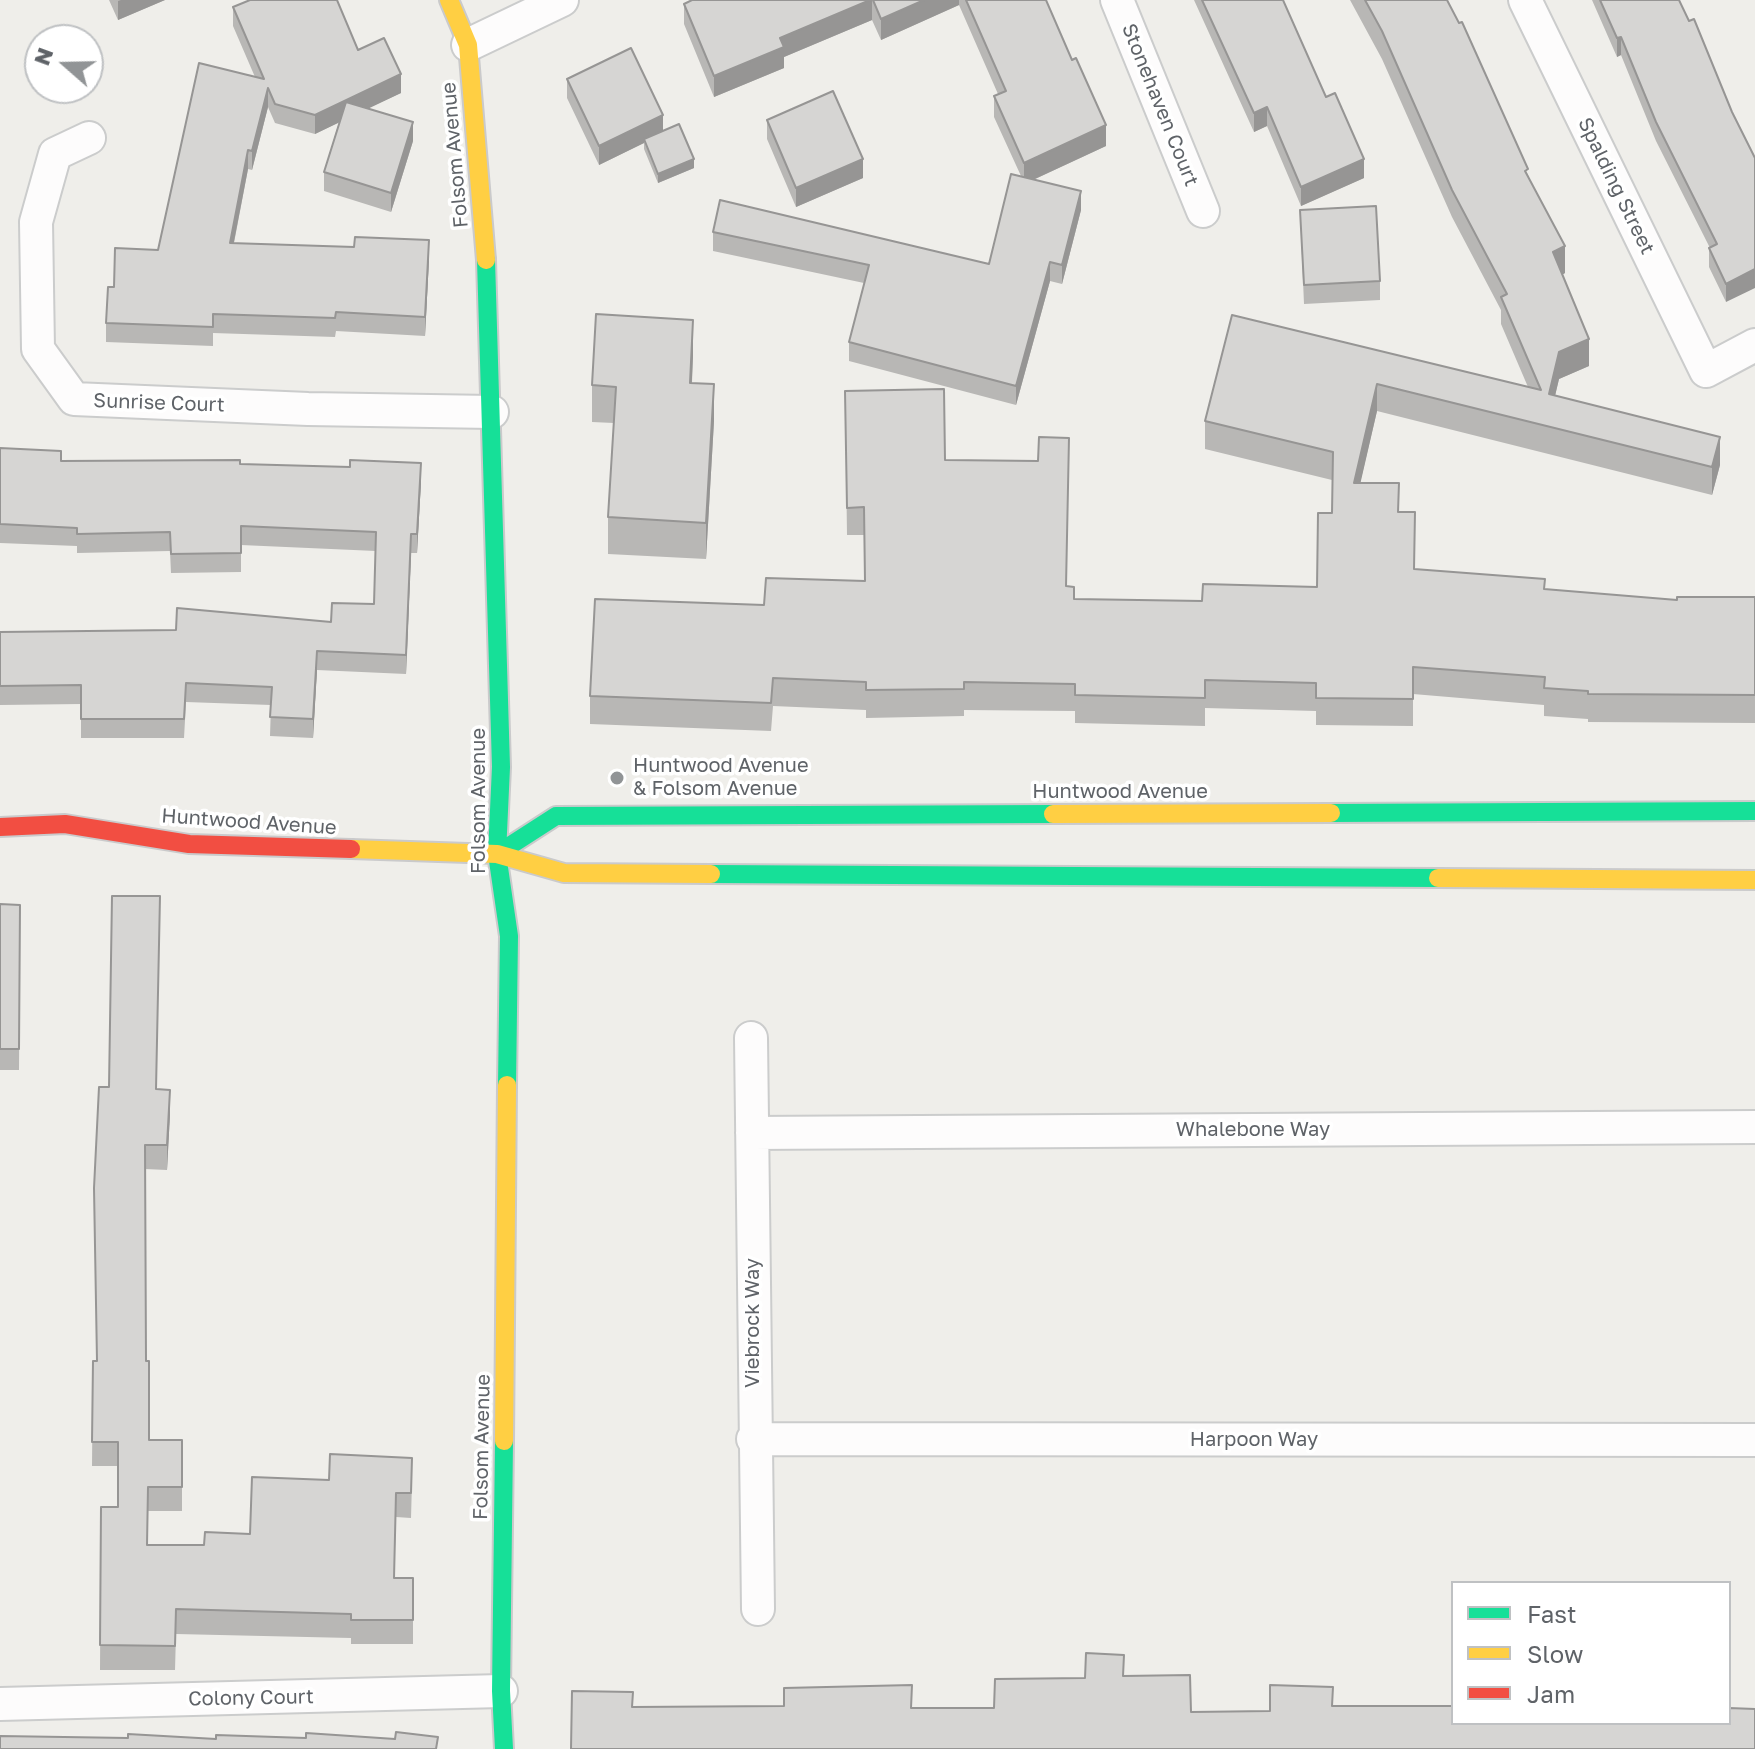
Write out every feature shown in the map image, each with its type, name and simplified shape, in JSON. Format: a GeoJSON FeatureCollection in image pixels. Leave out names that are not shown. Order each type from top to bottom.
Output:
{"type":"FeatureCollection","features":[{"type":"Feature","properties":{"kind":"street","name":"Folsom Avenue"},"geometry":{"type":"LineString","coordinates":[[449,0],[468,45],[488,281],[501,767],[497,854],[509,936],[501,1691],[504,1749]]}},
{"type":"Feature","properties":{"kind":"street"},"geometry":{"type":"LineString","coordinates":[[468,45],[562,0]]}},
{"type":"Feature","properties":{"kind":"street","name":"Stonehaven Court"},"geometry":{"type":"LineString","coordinates":[[1117,0],[1203,211]]}},
{"type":"Feature","properties":{"kind":"street","name":"Spalding Street"},"geometry":{"type":"LineString","coordinates":[[1525,0],[1706,371],[1755,345]]}},
{"type":"Feature","properties":{"kind":"street","name":"Sunrise Court"},"geometry":{"type":"LineString","coordinates":[[89,138],[55,154],[36,222],[38,349],[74,399],[308,409],[492,412]]}},
{"type":"Feature","properties":{"kind":"street","name":"Huntwood Avenue"},"geometry":{"type":"LineString","coordinates":[[497,854],[556,816],[1755,811]]}},
{"type":"Feature","properties":{"kind":"street","name":"Huntwood Avenue"},"geometry":{"type":"LineString","coordinates":[[0,827],[65,824],[189,844],[497,854],[564,873],[1755,880]]}},
{"type":"Feature","properties":{"kind":"street","name":"Viebrock Way"},"geometry":{"type":"LineString","coordinates":[[751,1038],[753,1439],[758,1609]]}},
{"type":"Feature","properties":{"kind":"street","name":"Whalebone Way"},"geometry":{"type":"LineString","coordinates":[[752,1133],[1755,1127]]}},
{"type":"Feature","properties":{"kind":"street","name":"Harpoon Way"},"geometry":{"type":"LineString","coordinates":[[753,1439],[1755,1440]]}},
{"type":"Feature","properties":{"kind":"street","name":"Colony Court"},"geometry":{"type":"LineString","coordinates":[[0,1704],[501,1691]]}},
{"type":"Feature","properties":{"kind":"building"},"geometry":{"type":"Polygon","coordinates":[[[250,0],[337,0],[358,50],[384,38],[401,74],[315,115],[275,104],[268,88],[252,151],[248,150],[230,243],[354,247],[355,237],[429,240],[425,317],[336,312],[335,318],[213,314],[213,327],[106,323],[108,287],[114,287],[115,248],[158,250],[199,63],[264,79],[233,7],[250,0]]]}},
{"type":"Feature","properties":{"kind":"building"},"geometry":{"type":"Polygon","coordinates":[[[692,0],[870,0],[780,38],[784,47],[714,76],[684,4],[692,0]]]}},
{"type":"Feature","properties":{"kind":"building"},"geometry":{"type":"Polygon","coordinates":[[[873,0],[924,0],[881,19],[873,0]]]}},
{"type":"Feature","properties":{"kind":"building"},"geometry":{"type":"Polygon","coordinates":[[[966,0],[1046,0],[1072,60],[1076,58],[1106,125],[1024,163],[994,96],[1006,91],[966,0]]]}},
{"type":"Feature","properties":{"kind":"building"},"geometry":{"type":"Polygon","coordinates":[[[1202,0],[1283,0],[1326,97],[1335,93],[1364,159],[1301,187],[1267,107],[1254,113],[1202,0]]]}},
{"type":"Feature","properties":{"kind":"building"},"geometry":{"type":"Polygon","coordinates":[[[1365,0],[1447,0],[1459,23],[1462,22],[1528,169],[1525,171],[1565,246],[1553,252],[1589,339],[1559,352],[1549,394],[1720,437],[1712,467],[1377,384],[1354,483],[1399,483],[1398,512],[1415,512],[1414,569],[1545,579],[1544,589],[1677,600],[1677,597],[1755,597],[1755,695],[1588,694],[1588,691],[1544,688],[1545,677],[1413,667],[1413,699],[1316,698],[1316,683],[1205,680],[1205,698],[1075,695],[1075,684],[964,682],[964,689],[866,690],[866,682],[773,678],[771,703],[590,696],[595,599],[764,605],[766,578],[865,581],[864,507],[847,508],[845,391],[944,389],[945,460],[1038,461],[1039,437],[1069,438],[1066,586],[1074,587],[1074,599],[1202,601],[1203,584],[1317,587],[1318,513],[1332,513],[1333,452],[1205,421],[1232,315],[1541,390],[1501,297],[1507,294],[1452,190],[1382,31],[1365,0]]]}},
{"type":"Feature","properties":{"kind":"building"},"geometry":{"type":"Polygon","coordinates":[[[1600,0],[1679,0],[1689,21],[1694,19],[1732,112],[1755,158],[1755,269],[1726,284],[1709,248],[1717,244],[1656,122],[1621,37],[1617,38],[1600,0]]]}},
{"type":"Feature","properties":{"kind":"building"},"geometry":{"type":"Polygon","coordinates":[[[631,48],[663,115],[599,146],[567,79],[631,48]]]}},
{"type":"Feature","properties":{"kind":"building"},"geometry":{"type":"Polygon","coordinates":[[[833,91],[863,159],[796,188],[767,120],[833,91]]]}},
{"type":"Feature","properties":{"kind":"building"},"geometry":{"type":"Polygon","coordinates":[[[346,102],[413,122],[391,193],[324,172],[346,102]]]}},
{"type":"Feature","properties":{"kind":"building"},"geometry":{"type":"Polygon","coordinates":[[[679,124],[694,159],[658,174],[644,139],[679,124]]]}},
{"type":"Feature","properties":{"kind":"building"},"geometry":{"type":"Polygon","coordinates":[[[1011,174],[1081,191],[1062,265],[1050,262],[1016,386],[849,342],[869,265],[713,232],[720,200],[989,264],[1011,174]]]}},
{"type":"Feature","properties":{"kind":"building"},"geometry":{"type":"Polygon","coordinates":[[[1376,206],[1380,281],[1304,285],[1300,210],[1376,206]]]}},
{"type":"Feature","properties":{"kind":"building"},"geometry":{"type":"Polygon","coordinates":[[[596,314],[693,320],[690,383],[714,384],[706,523],[608,517],[616,387],[592,385],[596,314]]]}},
{"type":"Feature","properties":{"kind":"building"},"geometry":{"type":"Polygon","coordinates":[[[0,448],[61,451],[61,461],[240,460],[240,464],[350,467],[350,460],[421,463],[417,534],[411,534],[406,655],[317,651],[313,719],[270,717],[272,687],[186,683],[184,719],[81,719],[81,685],[0,686],[0,632],[176,630],[177,608],[331,622],[332,603],[374,604],[376,532],[241,526],[241,553],[171,554],[170,532],[77,534],[77,528],[0,524],[0,448]]]}},
{"type":"Feature","properties":{"kind":"building"},"geometry":{"type":"Polygon","coordinates":[[[112,896],[160,896],[156,1089],[170,1090],[167,1145],[145,1145],[146,1361],[149,1361],[149,1440],[182,1440],[182,1487],[148,1487],[147,1545],[204,1545],[205,1532],[250,1534],[252,1477],[329,1480],[330,1454],[412,1458],[411,1493],[396,1493],[394,1578],[413,1578],[413,1620],[351,1620],[351,1614],[176,1609],[175,1646],[100,1645],[101,1507],[118,1507],[118,1442],[92,1442],[93,1361],[97,1361],[94,1188],[99,1087],[109,1087],[112,896]]]}},
{"type":"Feature","properties":{"kind":"building"},"geometry":{"type":"Polygon","coordinates":[[[0,904],[20,905],[19,1049],[0,1049],[0,904]]]}},
{"type":"Feature","properties":{"kind":"building"},"geometry":{"type":"Polygon","coordinates":[[[1086,1653],[1124,1655],[1123,1676],[1190,1675],[1191,1712],[1270,1711],[1270,1685],[1333,1687],[1332,1706],[1451,1706],[1451,1725],[1731,1725],[1731,1708],[1755,1709],[1755,1749],[571,1749],[572,1691],[633,1692],[632,1707],[784,1706],[784,1688],[912,1685],[911,1708],[994,1708],[995,1679],[1085,1678],[1086,1653]]]}},
{"type":"Feature","properties":{"kind":"building"},"geometry":{"type":"Polygon","coordinates":[[[396,1732],[438,1737],[436,1749],[0,1749],[0,1736],[128,1738],[128,1734],[216,1739],[216,1735],[306,1738],[306,1733],[395,1739],[396,1732]]]}},
{"type":"Feature","properties":{"kind":"traffic: fast"},"geometry":{"type":"LineString","coordinates":[[486,260],[501,767],[497,854],[509,936],[507,1085]]}},
{"type":"Feature","properties":{"kind":"traffic: fast"},"geometry":{"type":"LineString","coordinates":[[1331,813],[1755,811]]}},
{"type":"Feature","properties":{"kind":"traffic: fast"},"geometry":{"type":"LineString","coordinates":[[497,854],[556,816],[1053,814]]}},
{"type":"Feature","properties":{"kind":"traffic: fast"},"geometry":{"type":"LineString","coordinates":[[711,874],[1438,878]]}},
{"type":"Feature","properties":{"kind":"traffic: fast"},"geometry":{"type":"LineString","coordinates":[[504,1441],[501,1691],[504,1749]]}},
{"type":"Feature","properties":{"kind":"traffic: slow"},"geometry":{"type":"LineString","coordinates":[[449,0],[468,45],[486,260]]}},
{"type":"Feature","properties":{"kind":"traffic: slow"},"geometry":{"type":"LineString","coordinates":[[1053,814],[1331,813]]}},
{"type":"Feature","properties":{"kind":"traffic: slow"},"geometry":{"type":"LineString","coordinates":[[351,849],[497,854],[564,873],[711,874]]}},
{"type":"Feature","properties":{"kind":"traffic: slow"},"geometry":{"type":"LineString","coordinates":[[1438,878],[1755,880]]}},
{"type":"Feature","properties":{"kind":"traffic: slow"},"geometry":{"type":"LineString","coordinates":[[504,1441],[507,1085]]}},
{"type":"Feature","properties":{"kind":"traffic: jam"},"geometry":{"type":"LineString","coordinates":[[0,827],[65,824],[189,844],[351,849]]}},
{"type":"Feature","properties":{"kind":"place","name":"Huntwood Avenue & Folsom Avenue"},"geometry":{"type":"Point","coordinates":[617,778]}}]}
